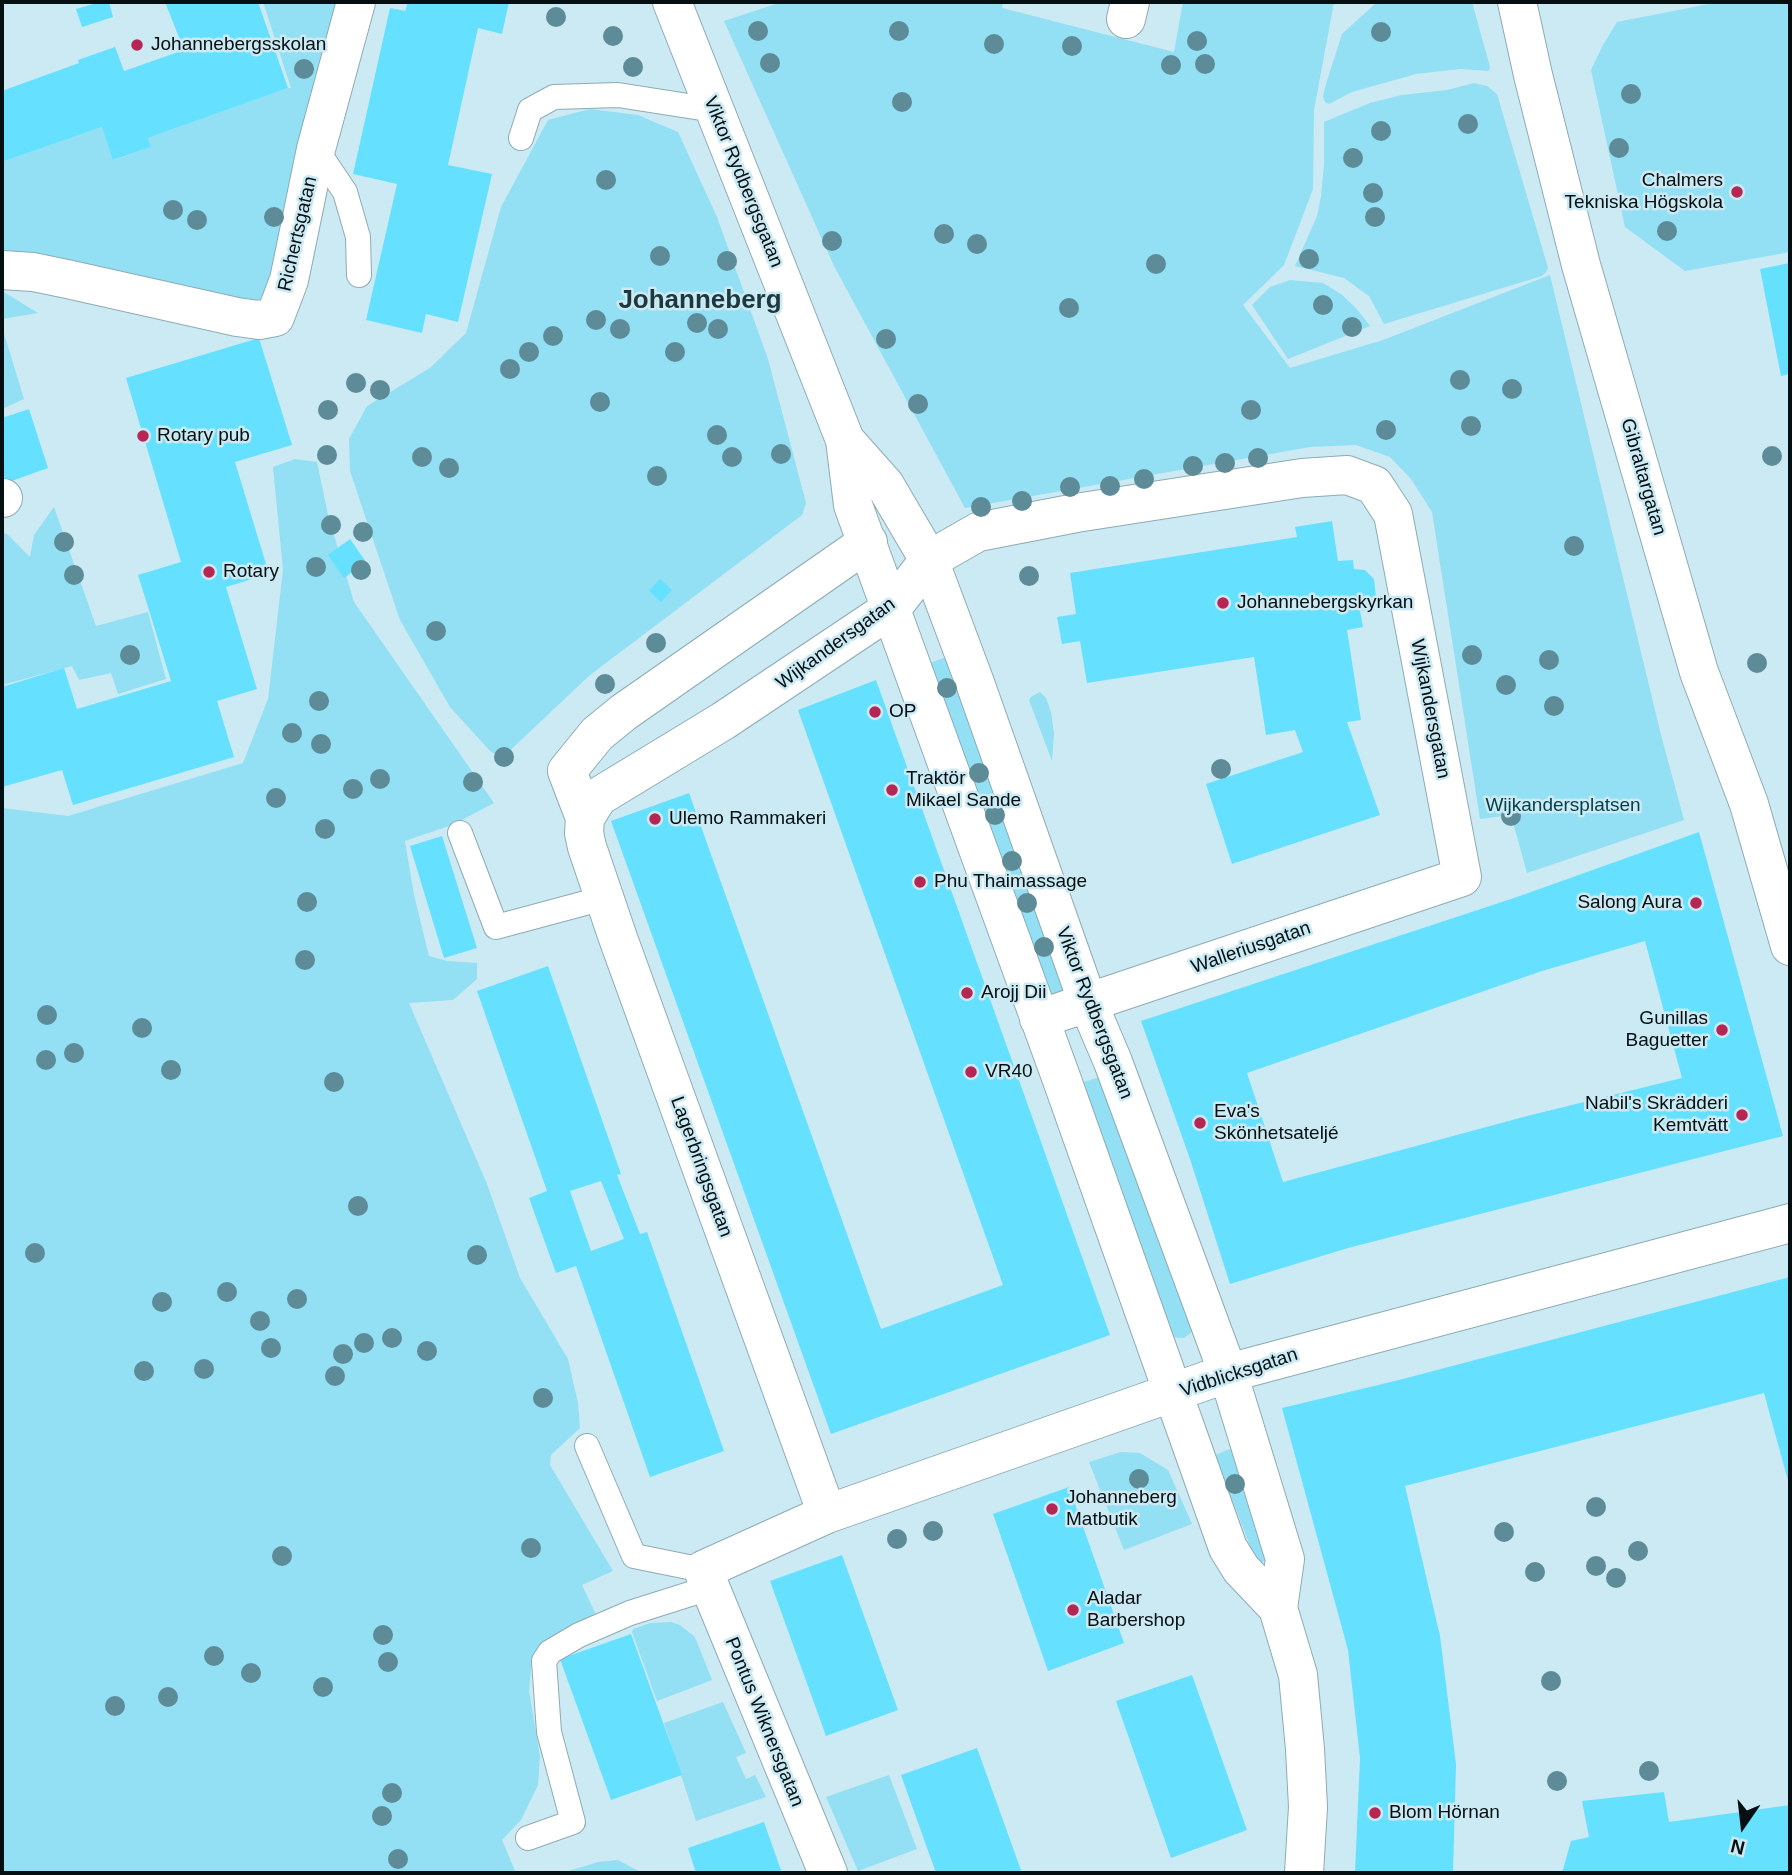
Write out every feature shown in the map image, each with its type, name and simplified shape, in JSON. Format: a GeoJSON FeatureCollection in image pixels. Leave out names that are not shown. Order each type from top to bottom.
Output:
{"type":"FeatureCollection","features":[{"type":"Feature","properties":{"kind":"street","name":"Richertsgatan"},"geometry":{"type":"LineString","coordinates":[[2,270],[33,272],[237,317],[259,320],[275,317],[289,280],[316,149],[356,2]]}},
{"type":"Feature","properties":{"kind":"street","name":"Viktor Rydbergsgatan"},"geometry":{"type":"LineString","coordinates":[[672,2],[845,440],[853,505],[1228,1548],[1241,1569],[1278,1608]]}},
{"type":"Feature","properties":{"kind":"street","name":"Gibraltargatan"},"geometry":{"type":"LineString","coordinates":[[1517,2],[1581,265],[1699,672],[1749,804],[1790,946]]}},
{"type":"Feature","properties":{"kind":"street","name":"Viktor Rydbergsgatan"},"geometry":{"type":"LineString","coordinates":[[845,440],[885,485],[929,560],[1088,1003],[1113,1062],[1228,1373],[1284,1559],[1278,1608],[1298,1675],[1308,1807],[1304,1873]]}},
{"type":"Feature","properties":{"kind":"street","name":"Wijkandersgatan"},"geometry":{"type":"LineString","coordinates":[[585,818],[598,797],[723,722],[892,608],[929,560],[978,531],[1302,478],[1347,475],[1374,485],[1393,514],[1462,877]]}},
{"type":"Feature","properties":{"kind":"street"},"geometry":{"type":"LineString","coordinates":[[585,818],[567,771],[597,734],[624,712],[868,542]]}},
{"type":"Feature","properties":{"kind":"street","name":"Lagerbringsgatan"},"geometry":{"type":"LineString","coordinates":[[585,818],[587,847],[604,898],[827,1514]]}},
{"type":"Feature","properties":{"kind":"street","name":"Walleriusgatan"},"geometry":{"type":"LineString","coordinates":[[1039,1019],[1462,877]]}},
{"type":"Feature","properties":{"kind":"street","name":"Vidblicksgatan"},"geometry":{"type":"LineString","coordinates":[[706,1579],[827,1514],[1228,1373],[1790,1223]]}},
{"type":"Feature","properties":{"kind":"street","name":"Pontus Wiknersgatan"},"geometry":{"type":"LineString","coordinates":[[706,1579],[828,1873]]}},
{"type":"Feature","properties":{"kind":"lane"},"geometry":{"type":"LineString","coordinates":[[521,138],[530,110],[554,97],[618,95],[714,110]]}},
{"type":"Feature","properties":{"kind":"lane"},"geometry":{"type":"LineString","coordinates":[[316,149],[345,192],[358,237],[359,275]]}},
{"type":"Feature","properties":{"kind":"lane"},"geometry":{"type":"LineString","coordinates":[[460,833],[496,927],[604,898]]}},
{"type":"Feature","properties":{"kind":"lane"},"geometry":{"type":"LineString","coordinates":[[587,1446],[634,1556],[706,1579]]}},
{"type":"Feature","properties":{"kind":"lane"},"geometry":{"type":"LineString","coordinates":[[528,1838],[573,1822],[549,1732],[544,1661],[550,1652],[579,1635],[706,1579]]}},
{"type":"Feature","properties":{"kind":"green space"},"geometry":{"type":"Polygon","coordinates":[[[263,2],[340,2],[273,288],[261,306],[2,258],[2,162],[102,127],[114,160],[151,147],[148,138],[291,88],[263,2]]]}},
{"type":"Feature","properties":{"kind":"green space","name":"Wijkandersplatsen"},"geometry":{"type":"Polygon","coordinates":[[[782,2],[1003,2],[1002,8],[1174,52],[1183,2],[1334,2],[1314,110],[1313,189],[1284,265],[1243,305],[1290,368],[1383,340],[1550,275],[1684,820],[1527,873],[1511,815],[1480,819],[1432,512],[1411,479],[1390,457],[1356,445],[1310,447],[965,508],[834,266],[724,21],[782,2]]]}},
{"type":"Feature","properties":{"kind":"green space"},"geometry":{"type":"Polygon","coordinates":[[[1377,2],[1472,2],[1489,71],[1460,69],[1416,74],[1352,92],[1329,104],[1325,102],[1323,96],[1326,84],[1342,34],[1377,2]]]}},
{"type":"Feature","properties":{"kind":"green space","name":"Chalmers Tekniska Högskola"},"geometry":{"type":"Polygon","coordinates":[[[1719,2],[1790,2],[1790,252],[1685,271],[1625,227],[1591,70],[1617,22],[1719,2]]]}},
{"type":"Feature","properties":{"kind":"green space"},"geometry":{"type":"Polygon","coordinates":[[[1474,83],[1487,86],[1497,94],[1548,268],[1542,276],[1384,324],[1369,296],[1344,278],[1295,266],[1317,216],[1321,197],[1324,122],[1370,103],[1474,83]]]}},
{"type":"Feature","properties":{"kind":"green space"},"geometry":{"type":"Polygon","coordinates":[[[590,109],[638,115],[678,132],[717,217],[768,359],[806,503],[802,515],[590,675],[503,757],[491,752],[450,707],[400,620],[350,471],[349,439],[367,406],[430,368],[466,333],[501,207],[548,120],[590,109]]]}},
{"type":"Feature","properties":{"kind":"green space"},"geometry":{"type":"Polygon","coordinates":[[[1290,280],[1323,283],[1341,294],[1370,326],[1288,359],[1252,305],[1270,287],[1290,280]]]}},
{"type":"Feature","properties":{"kind":"green space"},"geometry":{"type":"Polygon","coordinates":[[[2,291],[38,313],[2,319],[2,291]]]}},
{"type":"Feature","properties":{"kind":"green space"},"geometry":{"type":"Polygon","coordinates":[[[2,327],[24,399],[2,409],[2,327]]]}},
{"type":"Feature","properties":{"kind":"green space"},"geometry":{"type":"Polygon","coordinates":[[[295,459],[317,462],[328,515],[354,602],[494,803],[452,825],[405,841],[414,895],[429,956],[447,961],[477,963],[477,979],[453,1000],[409,1003],[487,1184],[520,1278],[568,1359],[578,1403],[580,1428],[551,1455],[550,1465],[613,1571],[582,1585],[598,1619],[553,1640],[532,1657],[529,1691],[540,1756],[538,1785],[521,1820],[502,1840],[516,1873],[2,1873],[2,808],[68,816],[243,763],[268,699],[283,570],[273,467],[295,459]]]}},
{"type":"Feature","properties":{"kind":"green space"},"geometry":{"type":"Polygon","coordinates":[[[54,507],[96,626],[148,612],[166,679],[118,694],[111,673],[79,680],[72,666],[2,685],[2,533],[7,534],[30,557],[34,535],[54,507]]]}},
{"type":"Feature","properties":{"kind":"green space"},"geometry":{"type":"Polygon","coordinates":[[[952,655],[1070,991],[1051,996],[930,663],[952,655]]]}},
{"type":"Feature","properties":{"kind":"green space"},"geometry":{"type":"Polygon","coordinates":[[[1040,692],[1046,698],[1051,712],[1054,733],[1052,761],[1029,700],[1040,692]]]}},
{"type":"Feature","properties":{"kind":"green space"},"geometry":{"type":"Polygon","coordinates":[[[1103,1076],[1192,1332],[1184,1338],[1171,1337],[1080,1083],[1103,1076]]]}},
{"type":"Feature","properties":{"kind":"green space"},"geometry":{"type":"Polygon","coordinates":[[[1235,1447],[1271,1559],[1257,1564],[1215,1455],[1235,1447]]]}},
{"type":"Feature","properties":{"kind":"green space"},"geometry":{"type":"Polygon","coordinates":[[[1121,1452],[1140,1453],[1168,1470],[1192,1524],[1124,1550],[1089,1462],[1121,1452]]]}},
{"type":"Feature","properties":{"kind":"green space"},"geometry":{"type":"Polygon","coordinates":[[[671,1622],[680,1625],[695,1637],[712,1680],[657,1701],[632,1632],[633,1629],[650,1623],[671,1622]]]}},
{"type":"Feature","properties":{"kind":"green space"},"geometry":{"type":"Polygon","coordinates":[[[723,1702],[746,1753],[736,1757],[746,1779],[755,1775],[766,1797],[696,1821],[664,1723],[723,1702]]]}},
{"type":"Feature","properties":{"kind":"green space"},"geometry":{"type":"Polygon","coordinates":[[[889,1775],[917,1849],[858,1871],[826,1797],[889,1775]]]}},
{"type":"Feature","properties":{"kind":"green space"},"geometry":{"type":"Polygon","coordinates":[[[618,1860],[642,1873],[562,1873],[598,1862],[618,1860]]]}},
{"type":"Feature","properties":{"kind":"building"},"geometry":{"type":"Polygon","coordinates":[[[109,2],[113,17],[82,27],[76,9],[109,2]]]}},
{"type":"Feature","properties":{"kind":"building","name":"Johannebergsskolan"},"geometry":{"type":"Polygon","coordinates":[[[165,2],[258,2],[288,88],[148,138],[151,147],[113,160],[102,127],[2,162],[2,91],[115,47],[124,71],[184,50],[165,2]]]}},
{"type":"Feature","properties":{"kind":"building"},"geometry":{"type":"Polygon","coordinates":[[[408,2],[509,2],[502,34],[478,28],[448,165],[492,174],[458,322],[426,314],[422,333],[366,320],[397,184],[353,174],[390,8],[405,11],[408,2]]]}},
{"type":"Feature","properties":{"kind":"building"},"geometry":{"type":"Polygon","coordinates":[[[1790,263],[1790,374],[1781,376],[1760,269],[1790,263]]]}},
{"type":"Feature","properties":{"kind":"building","name":"Rotary"},"geometry":{"type":"Polygon","coordinates":[[[259,338],[292,445],[235,462],[269,574],[226,587],[257,689],[217,701],[234,757],[73,805],[62,770],[2,787],[2,687],[64,668],[77,709],[171,681],[138,575],[181,562],[126,378],[259,338]]]}},
{"type":"Feature","properties":{"kind":"building"},"geometry":{"type":"Polygon","coordinates":[[[29,409],[48,468],[6,483],[2,470],[2,418],[29,409]]]}},
{"type":"Feature","properties":{"kind":"building"},"geometry":{"type":"Polygon","coordinates":[[[1332,521],[1338,561],[1353,560],[1354,569],[1365,570],[1374,579],[1376,597],[1369,609],[1360,611],[1363,627],[1347,630],[1361,720],[1347,722],[1380,815],[1232,864],[1206,784],[1303,752],[1295,730],[1266,735],[1254,657],[1087,683],[1080,641],[1062,644],[1057,617],[1076,614],[1070,573],[1297,537],[1295,527],[1332,521]]]}},
{"type":"Feature","properties":{"kind":"building"},"geometry":{"type":"Polygon","coordinates":[[[350,539],[366,562],[344,578],[328,555],[350,539]]]}},
{"type":"Feature","properties":{"kind":"building"},"geometry":{"type":"Polygon","coordinates":[[[660,579],[672,590],[661,602],[649,591],[660,579]]]}},
{"type":"Feature","properties":{"kind":"building"},"geometry":{"type":"Polygon","coordinates":[[[876,680],[1110,1335],[831,1434],[611,821],[689,793],[881,1329],[1003,1285],[798,710],[876,680]]]}},
{"type":"Feature","properties":{"kind":"building"},"geometry":{"type":"Polygon","coordinates":[[[1699,832],[1783,1136],[1348,1248],[1230,1284],[1190,1159],[1141,1021],[1517,897],[1699,832]],[[1645,941],[1542,971],[1247,1073],[1283,1182],[1527,1116],[1682,1078],[1645,941]]]}},
{"type":"Feature","properties":{"kind":"building"},"geometry":{"type":"Polygon","coordinates":[[[442,836],[477,948],[444,958],[410,846],[442,836]]]}},
{"type":"Feature","properties":{"kind":"building"},"geometry":{"type":"Polygon","coordinates":[[[548,966],[621,1174],[617,1175],[640,1234],[647,1232],[724,1451],[650,1477],[576,1266],[556,1273],[529,1198],[547,1191],[477,991],[548,966]],[[601,1181],[570,1191],[591,1251],[624,1239],[601,1181]]]}},
{"type":"Feature","properties":{"kind":"building"},"geometry":{"type":"Polygon","coordinates":[[[1790,1277],[1790,1488],[1764,1393],[1405,1486],[1440,1636],[1456,1764],[1453,1873],[1355,1873],[1360,1758],[1348,1650],[1282,1408],[1399,1380],[1790,1277]]]}},
{"type":"Feature","properties":{"kind":"building"},"geometry":{"type":"Polygon","coordinates":[[[1069,1487],[1124,1643],[1048,1671],[993,1514],[1069,1487]]]}},
{"type":"Feature","properties":{"kind":"building"},"geometry":{"type":"Polygon","coordinates":[[[842,1555],[898,1710],[826,1736],[770,1581],[842,1555]]]}},
{"type":"Feature","properties":{"kind":"building"},"geometry":{"type":"Polygon","coordinates":[[[631,1634],[682,1775],[611,1800],[560,1659],[631,1634]]]}},
{"type":"Feature","properties":{"kind":"building"},"geometry":{"type":"Polygon","coordinates":[[[1192,1675],[1247,1830],[1171,1858],[1116,1701],[1192,1675]]]}},
{"type":"Feature","properties":{"kind":"building"},"geometry":{"type":"Polygon","coordinates":[[[977,1748],[1022,1873],[936,1873],[901,1775],[977,1748]]]}},
{"type":"Feature","properties":{"kind":"building"},"geometry":{"type":"Polygon","coordinates":[[[1664,1792],[1669,1822],[1790,1805],[1790,1873],[1562,1873],[1571,1841],[1589,1837],[1582,1801],[1664,1792]]]}},
{"type":"Feature","properties":{"kind":"building"},"geometry":{"type":"Polygon","coordinates":[[[764,1822],[782,1873],[696,1873],[688,1848],[764,1822]]]}},
{"type":"Feature","properties":{"kind":"place","name":"Johannebergsskolan"},"geometry":{"type":"Point","coordinates":[137,45]}},
{"type":"Feature","properties":{"kind":"place","name":"Chalmers Tekniska Högskola"},"geometry":{"type":"Point","coordinates":[1737,192]}},
{"type":"Feature","properties":{"kind":"place","name":"Rotary pub"},"geometry":{"type":"Point","coordinates":[143,436]}},
{"type":"Feature","properties":{"kind":"place","name":"Rotary"},"geometry":{"type":"Point","coordinates":[209,572]}},
{"type":"Feature","properties":{"kind":"place","name":"Johannebergskyrkan"},"geometry":{"type":"Point","coordinates":[1223,603]}},
{"type":"Feature","properties":{"kind":"place","name":"OP"},"geometry":{"type":"Point","coordinates":[875,712]}},
{"type":"Feature","properties":{"kind":"place","name":"Traktör Mikael Sande"},"geometry":{"type":"Point","coordinates":[892,790]}},
{"type":"Feature","properties":{"kind":"place","name":"Ulemo Rammakeri"},"geometry":{"type":"Point","coordinates":[655,819]}},
{"type":"Feature","properties":{"kind":"place","name":"Phu Thaimassage"},"geometry":{"type":"Point","coordinates":[920,882]}},
{"type":"Feature","properties":{"kind":"place","name":"Salong Aura"},"geometry":{"type":"Point","coordinates":[1696,903]}},
{"type":"Feature","properties":{"kind":"place","name":"Arojj Dii"},"geometry":{"type":"Point","coordinates":[967,993]}},
{"type":"Feature","properties":{"kind":"place","name":"Gunillas Baguetter"},"geometry":{"type":"Point","coordinates":[1722,1030]}},
{"type":"Feature","properties":{"kind":"place","name":"VR40"},"geometry":{"type":"Point","coordinates":[971,1072]}},
{"type":"Feature","properties":{"kind":"place","name":"Nabil's Skrädderi Kemtvätt"},"geometry":{"type":"Point","coordinates":[1742,1115]}},
{"type":"Feature","properties":{"kind":"place","name":"Eva's Skönhetsateljé"},"geometry":{"type":"Point","coordinates":[1200,1123]}},
{"type":"Feature","properties":{"kind":"place","name":"Johanneberg Matbutik"},"geometry":{"type":"Point","coordinates":[1052,1509]}},
{"type":"Feature","properties":{"kind":"place","name":"Aladar Barbershop"},"geometry":{"type":"Point","coordinates":[1073,1610]}},
{"type":"Feature","properties":{"kind":"place","name":"Blom Hörnan"},"geometry":{"type":"Point","coordinates":[1375,1813]}},
{"type":"Feature","properties":{"kind":"district","name":"Johanneberg"},"geometry":{"type":"Point","coordinates":[700,301]}}]}
